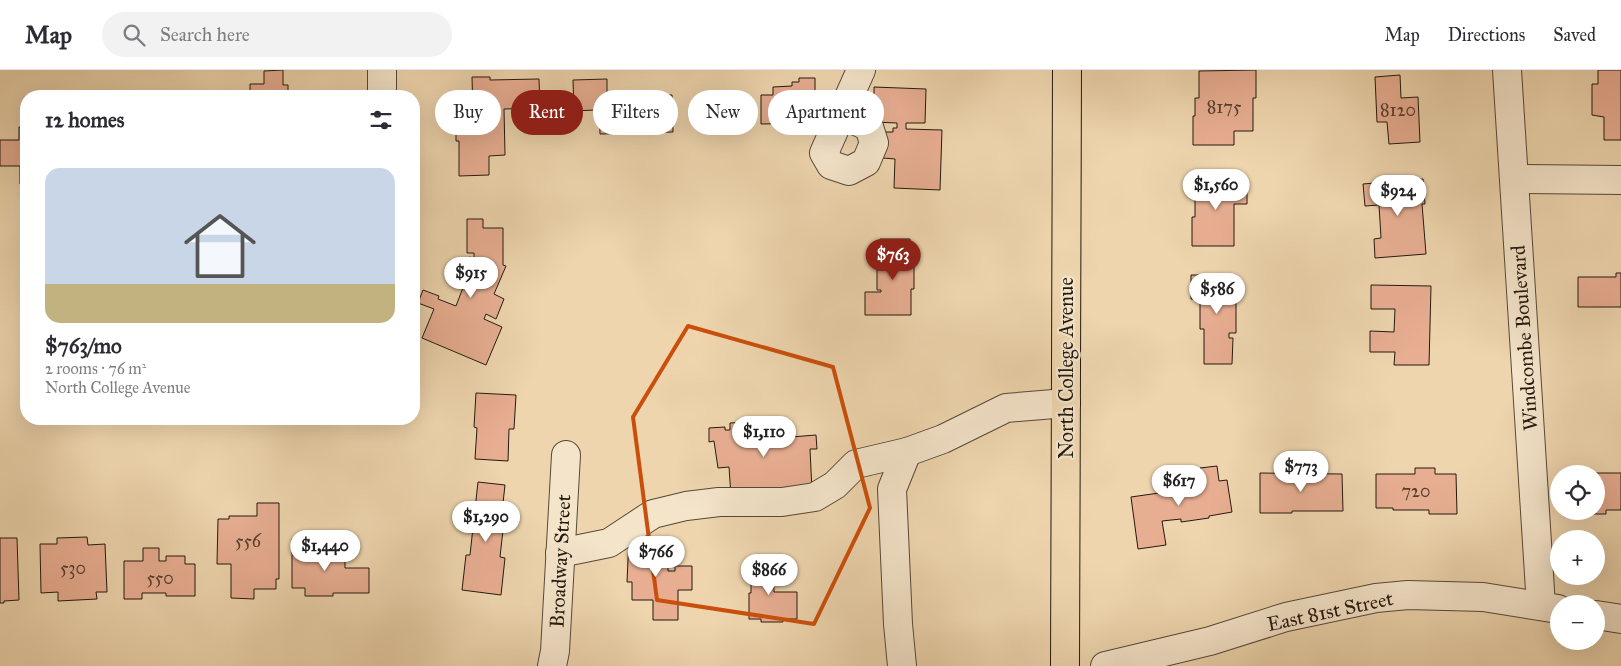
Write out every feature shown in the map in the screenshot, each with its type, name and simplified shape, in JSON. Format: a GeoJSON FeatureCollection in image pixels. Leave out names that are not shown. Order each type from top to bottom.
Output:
{"type":"FeatureCollection","features":[{"type":"Feature","properties":{"kind":"main road","name":"North College Avenue"},"geometry":{"type":"LineString","coordinates":[[1065,666],[1067,70]]}},
{"type":"Feature","properties":{"kind":"street"},"geometry":{"type":"LineString","coordinates":[[382,70],[382,90]]}},
{"type":"Feature","properties":{"kind":"street"},"geometry":{"type":"LineString","coordinates":[[852,90],[861,70]]}},
{"type":"Feature","properties":{"kind":"street","name":"Windcombe Boulevard"},"geometry":{"type":"LineString","coordinates":[[1507,70],[1550,608]]}},
{"type":"Feature","properties":{"kind":"street"},"geometry":{"type":"LineString","coordinates":[[1515,179],[1621,180]]}},
{"type":"Feature","properties":{"kind":"street"},"geometry":{"type":"LineString","coordinates":[[560,553],[609,543],[653,514],[686,506],[719,502],[782,502],[815,497],[835,486],[856,464],[907,452],[943,438],[1006,408],[1066,402]]}},
{"type":"Feature","properties":{"kind":"street"},"geometry":{"type":"LineString","coordinates":[[902,666],[898,624],[892,489],[907,452]]}},
{"type":"Feature","properties":{"kind":"street","name":"Broadway Street"},"geometry":{"type":"LineString","coordinates":[[552,666],[555,651],[566,455]]}},
{"type":"Feature","properties":{"kind":"street","name":"East 81st Street"},"geometry":{"type":"LineString","coordinates":[[1105,666],[1210,641],[1286,617],[1376,598],[1408,596],[1483,597],[1550,608]]}},
{"type":"Feature","properties":{"kind":"street"},"geometry":{"type":"LineString","coordinates":[[1605,616],[1621,619]]}},
{"type":"Feature","properties":{"kind":"highlighted area"},"geometry":{"type":"Polygon","coordinates":[[[688,326],[833,367],[870,508],[814,624],[657,600],[633,417],[688,326]]]}},
{"type":"Feature","properties":{"kind":"building"},"geometry":{"type":"Polygon","coordinates":[[[283,70],[283,85],[288,85],[288,90],[250,90],[250,84],[264,84],[264,71],[283,70]]]}},
{"type":"Feature","properties":{"kind":"building"},"geometry":{"type":"Polygon","coordinates":[[[1256,70],[1256,98],[1253,98],[1253,131],[1234,131],[1234,145],[1193,145],[1193,116],[1195,116],[1195,98],[1199,98],[1199,71],[1256,70]]]}},
{"type":"Feature","properties":{"kind":"building"},"geometry":{"type":"Polygon","coordinates":[[[1598,70],[1621,70],[1621,140],[1604,140],[1604,117],[1592,115],[1592,84],[1598,84],[1598,70]]]}},
{"type":"Feature","properties":{"kind":"building"},"geometry":{"type":"Polygon","coordinates":[[[1400,75],[1401,98],[1418,97],[1420,142],[1389,144],[1387,122],[1377,122],[1375,77],[1400,75]]]}},
{"type":"Feature","properties":{"kind":"building"},"geometry":{"type":"Polygon","coordinates":[[[472,77],[490,77],[490,80],[539,79],[539,90],[511,90],[511,109],[504,109],[505,155],[489,156],[489,175],[459,176],[459,141],[456,141],[456,135],[501,135],[501,90],[472,90],[472,77]]]}},
{"type":"Feature","properties":{"kind":"building"},"geometry":{"type":"Polygon","coordinates":[[[799,78],[815,78],[815,90],[773,90],[773,87],[792,86],[792,82],[799,82],[799,78]]]}},
{"type":"Feature","properties":{"kind":"building"},"geometry":{"type":"Polygon","coordinates":[[[607,79],[607,90],[593,90],[593,110],[583,111],[583,90],[573,90],[573,80],[607,79]]]}},
{"type":"Feature","properties":{"kind":"building"},"geometry":{"type":"Polygon","coordinates":[[[874,87],[926,89],[925,123],[906,123],[906,129],[942,130],[940,190],[894,188],[895,159],[883,158],[883,135],[884,132],[893,132],[893,128],[897,128],[897,123],[884,122],[884,90],[874,90],[874,87]]]}},
{"type":"Feature","properties":{"kind":"building"},"geometry":{"type":"Polygon","coordinates":[[[761,95],[768,95],[768,124],[761,124],[761,95]]]}},
{"type":"Feature","properties":{"kind":"building"},"geometry":{"type":"Polygon","coordinates":[[[20,127],[20,166],[0,166],[0,140],[19,140],[20,127]]]}},
{"type":"Feature","properties":{"kind":"building"},"geometry":{"type":"Polygon","coordinates":[[[1195,178],[1235,178],[1235,183],[1247,183],[1247,204],[1234,204],[1234,246],[1192,246],[1192,217],[1195,217],[1195,178]]]}},
{"type":"Feature","properties":{"kind":"building"},"geometry":{"type":"Polygon","coordinates":[[[1423,179],[1425,204],[1422,204],[1426,254],[1375,258],[1374,239],[1381,238],[1379,205],[1365,206],[1363,184],[1423,179]]]}},
{"type":"Feature","properties":{"kind":"building"},"geometry":{"type":"Polygon","coordinates":[[[467,219],[483,219],[483,228],[503,228],[503,265],[506,266],[494,294],[504,299],[496,319],[486,314],[484,319],[502,327],[486,365],[422,338],[434,309],[420,304],[423,290],[439,296],[438,299],[456,306],[464,285],[458,283],[469,257],[474,258],[474,253],[467,253],[467,219]]]}},
{"type":"Feature","properties":{"kind":"building"},"geometry":{"type":"Polygon","coordinates":[[[880,239],[910,239],[910,264],[914,264],[914,289],[911,289],[911,315],[865,315],[865,292],[881,292],[881,290],[877,290],[877,263],[881,263],[880,239]]]}},
{"type":"Feature","properties":{"kind":"building"},"geometry":{"type":"Polygon","coordinates":[[[1616,273],[1621,273],[1621,307],[1578,307],[1578,277],[1616,277],[1616,273]]]}},
{"type":"Feature","properties":{"kind":"building"},"geometry":{"type":"Polygon","coordinates":[[[1191,275],[1236,275],[1236,333],[1229,333],[1229,338],[1233,338],[1232,364],[1204,364],[1204,329],[1200,329],[1200,299],[1191,299],[1191,275]]]}},
{"type":"Feature","properties":{"kind":"building"},"geometry":{"type":"Polygon","coordinates":[[[1371,285],[1431,286],[1429,365],[1394,365],[1395,352],[1370,352],[1370,331],[1394,332],[1395,309],[1371,309],[1371,285]]]}},
{"type":"Feature","properties":{"kind":"building"},"geometry":{"type":"Polygon","coordinates":[[[476,393],[516,395],[514,429],[509,429],[508,461],[475,459],[477,428],[474,427],[476,393]]]}},
{"type":"Feature","properties":{"kind":"building"},"geometry":{"type":"Polygon","coordinates":[[[790,420],[791,437],[816,435],[817,449],[810,449],[812,491],[731,496],[729,467],[718,468],[714,441],[709,442],[709,428],[725,427],[725,430],[730,430],[730,423],[790,420]]]}},
{"type":"Feature","properties":{"kind":"building"},"geometry":{"type":"Polygon","coordinates":[[[1217,466],[1219,481],[1227,480],[1232,512],[1181,522],[1181,519],[1162,521],[1166,545],[1138,549],[1131,497],[1166,492],[1165,488],[1202,483],[1200,468],[1217,466]]]}},
{"type":"Feature","properties":{"kind":"building"},"geometry":{"type":"Polygon","coordinates":[[[1415,468],[1435,468],[1435,474],[1456,474],[1457,514],[1429,514],[1429,510],[1376,508],[1376,474],[1415,474],[1415,468]]]}},
{"type":"Feature","properties":{"kind":"building"},"geometry":{"type":"Polygon","coordinates":[[[1260,473],[1342,474],[1343,511],[1260,513],[1260,473]]]}},
{"type":"Feature","properties":{"kind":"building"},"geometry":{"type":"Polygon","coordinates":[[[1605,473],[1621,473],[1621,510],[1606,510],[1606,514],[1605,473]]]}},
{"type":"Feature","properties":{"kind":"building"},"geometry":{"type":"Polygon","coordinates":[[[478,482],[505,485],[500,530],[503,530],[500,557],[505,558],[501,595],[462,590],[466,555],[470,555],[478,482]]]}},
{"type":"Feature","properties":{"kind":"building"},"geometry":{"type":"Polygon","coordinates":[[[257,503],[279,503],[279,579],[276,579],[276,589],[254,589],[254,599],[231,598],[231,564],[217,564],[218,519],[229,519],[229,516],[257,516],[257,503]]]}},
{"type":"Feature","properties":{"kind":"building"},"geometry":{"type":"Polygon","coordinates":[[[87,537],[88,545],[105,544],[107,592],[96,592],[97,599],[58,601],[58,592],[41,593],[40,544],[57,544],[57,538],[87,537]]]}},
{"type":"Feature","properties":{"kind":"building"},"geometry":{"type":"Polygon","coordinates":[[[629,537],[655,538],[655,555],[668,555],[668,571],[675,571],[675,566],[692,566],[692,590],[678,590],[678,620],[653,620],[653,600],[632,600],[632,582],[627,582],[629,537]]]}},
{"type":"Feature","properties":{"kind":"building"},"geometry":{"type":"Polygon","coordinates":[[[0,538],[17,538],[19,600],[4,601],[4,603],[0,603],[0,538]]]}},
{"type":"Feature","properties":{"kind":"building"},"geometry":{"type":"Polygon","coordinates":[[[292,539],[311,539],[311,552],[345,552],[345,568],[369,568],[369,593],[333,593],[333,596],[305,596],[305,588],[292,588],[292,539]]]}},
{"type":"Feature","properties":{"kind":"building"},"geometry":{"type":"Polygon","coordinates":[[[143,548],[159,548],[159,561],[166,561],[166,556],[185,556],[185,564],[195,564],[195,596],[166,596],[166,593],[142,593],[142,599],[124,599],[124,561],[143,561],[143,548]]]}},
{"type":"Feature","properties":{"kind":"building"},"geometry":{"type":"Polygon","coordinates":[[[773,560],[774,592],[797,592],[797,619],[783,619],[783,622],[761,622],[761,619],[749,619],[751,561],[773,560]]]}}]}
